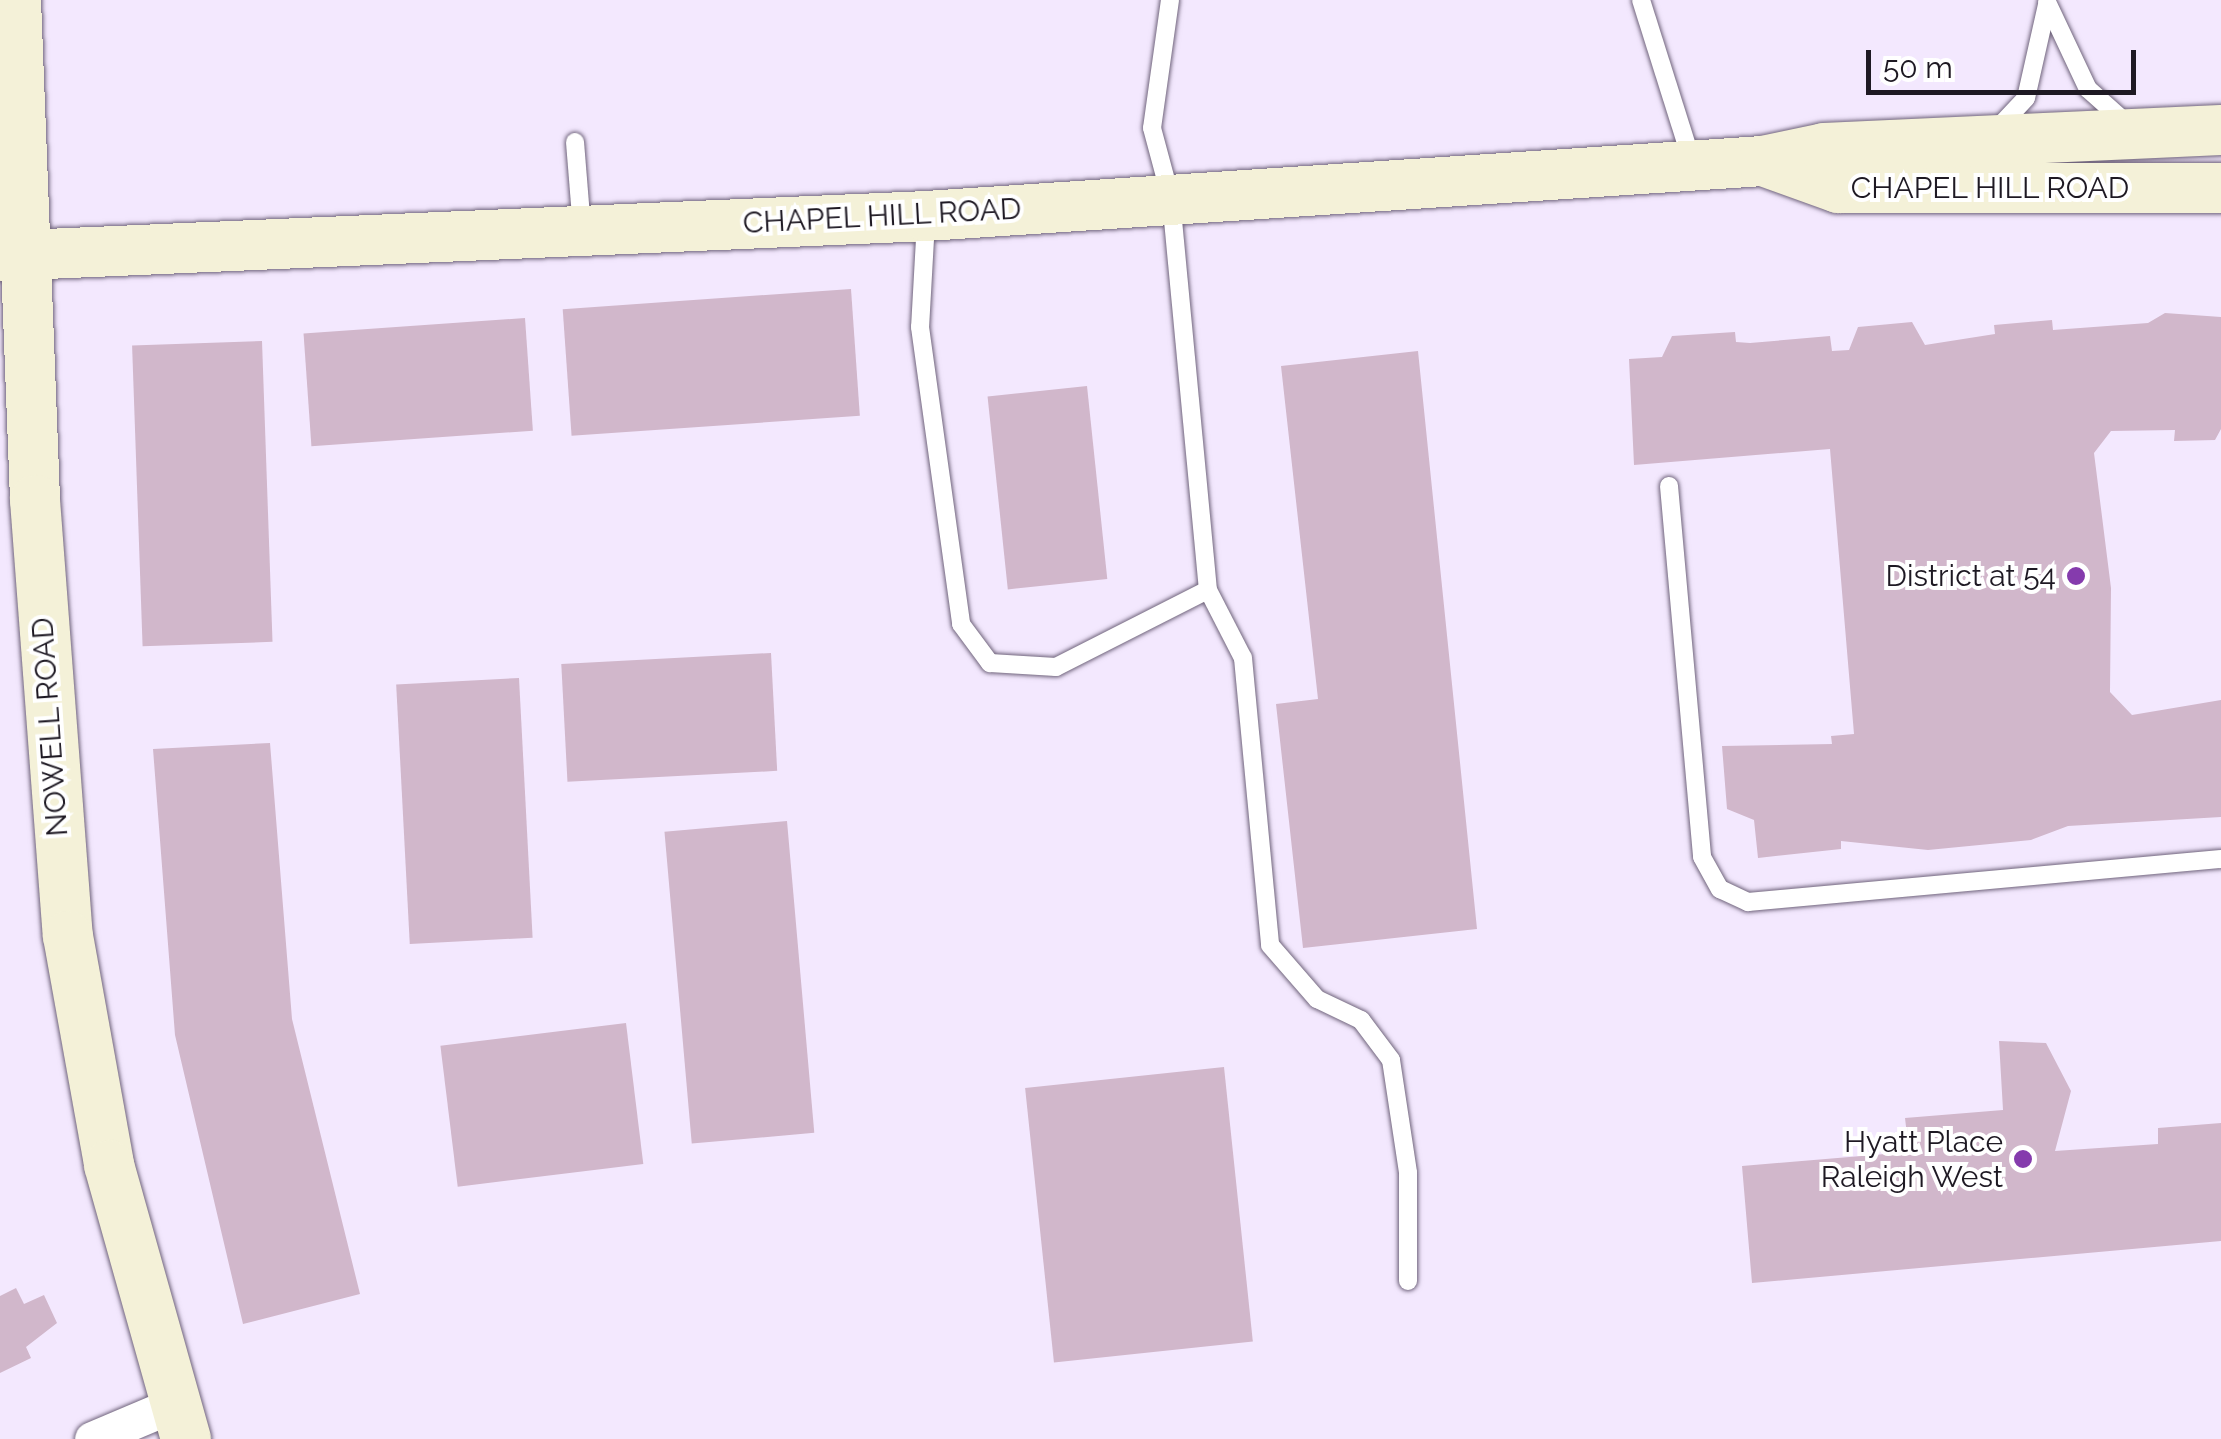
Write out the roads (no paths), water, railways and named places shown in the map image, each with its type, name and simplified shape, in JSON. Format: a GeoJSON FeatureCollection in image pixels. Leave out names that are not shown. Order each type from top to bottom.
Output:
{"type":"FeatureCollection","features":[{"type":"Feature","properties":{"kind":"main road","name":"NOWELL ROAD"},"geometry":{"type":"LineString","coordinates":[[16,0],[14,255],[68,936],[92,1096],[180,1421]]}},
{"type":"Feature","properties":{"kind":"main road","name":"CHAPEL HILL ROAD"},"geometry":{"type":"LineString","coordinates":[[14,255],[926,216],[1763,160],[1984,138],[2221,130]]}},
{"type":"Feature","properties":{"kind":"main road","name":"CHAPEL HILL ROAD"},"geometry":{"type":"LineString","coordinates":[[1763,160],[1838,188],[2221,188]]}},
{"type":"Feature","properties":{"kind":"street"},"geometry":{"type":"LineString","coordinates":[[92,1439],[180,1421]]}},
{"type":"Feature","properties":{"kind":"lane"},"geometry":{"type":"LineString","coordinates":[[1170,0],[1152,128],[1170,199],[1208,590],[1244,658],[1270,945],[1317,998],[1361,1020],[1391,1060],[1408,1173],[1408,1281]]}},
{"type":"Feature","properties":{"kind":"lane"},"geometry":{"type":"LineString","coordinates":[[1641,0],[1692,163]]}},
{"type":"Feature","properties":{"kind":"lane"},"geometry":{"type":"LineString","coordinates":[[2047,1],[2088,89],[2143,132]]}},
{"type":"Feature","properties":{"kind":"lane"},"geometry":{"type":"LineString","coordinates":[[1984,138],[2026,98],[2047,1]]}},
{"type":"Feature","properties":{"kind":"lane"},"geometry":{"type":"LineString","coordinates":[[575,142],[582,230]]}},
{"type":"Feature","properties":{"kind":"lane"},"geometry":{"type":"LineString","coordinates":[[926,216],[920,327],[961,624],[990,663],[1056,667],[1208,590]]}},
{"type":"Feature","properties":{"kind":"lane"},"geometry":{"type":"LineString","coordinates":[[1669,486],[1702,857],[1720,889],[1748,902],[2221,860]]}},
{"type":"Feature","properties":{"kind":"place","name":"District at 54"},"geometry":{"type":"Point","coordinates":[2076,576]}},
{"type":"Feature","properties":{"kind":"place","name":"Hyatt Place Raleigh West"},"geometry":{"type":"Point","coordinates":[2023,1159]}}]}
